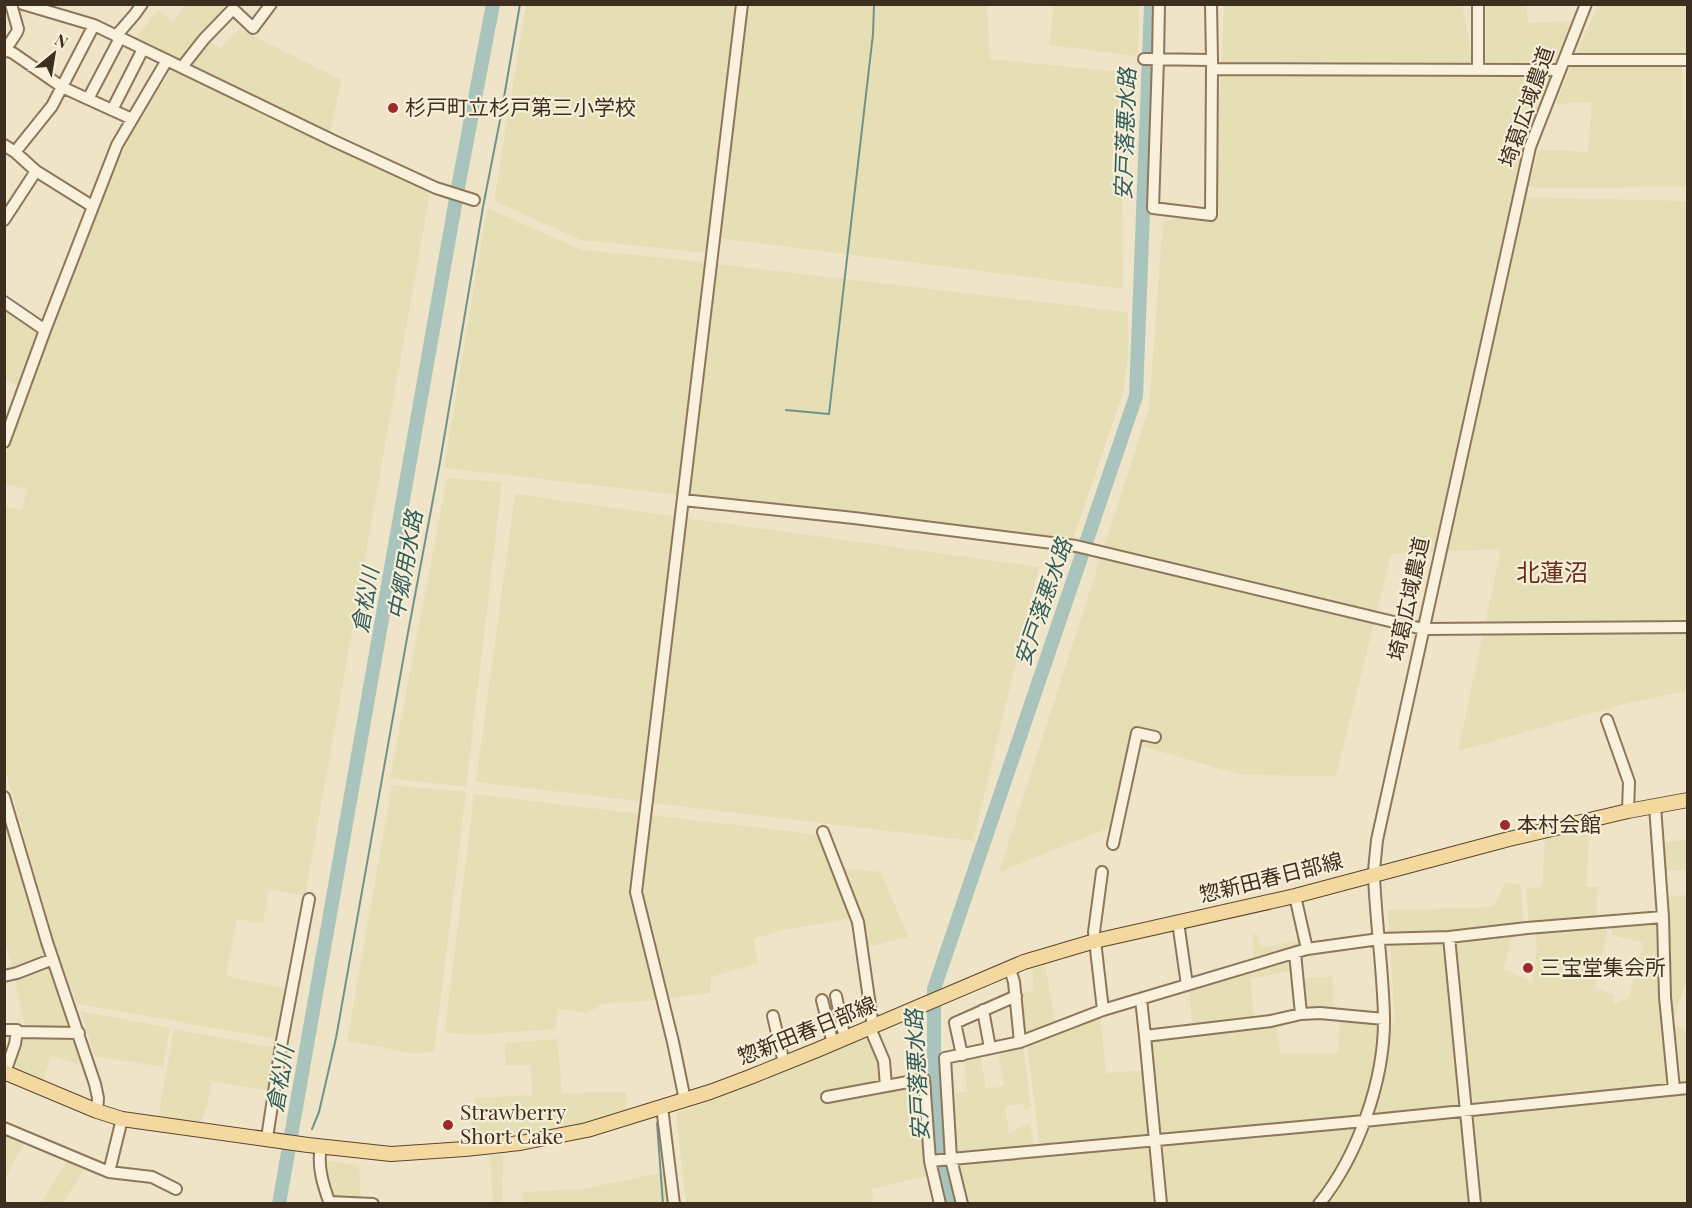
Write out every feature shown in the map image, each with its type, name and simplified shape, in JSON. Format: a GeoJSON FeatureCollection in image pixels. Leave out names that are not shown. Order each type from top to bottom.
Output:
{"type":"FeatureCollection","features":[{"type":"Feature","properties":{"kind":"main road","name":"惣新田春日部線"},"geometry":{"type":"LineString","coordinates":[[5,1072],[97,1112],[122,1119],[391,1154],[520,1143],[586,1130],[685,1100],[871,1028],[1024,962],[1095,941],[1295,896],[1509,839],[1628,811],[1688,800]]}},
{"type":"Feature","properties":{"kind":"street"},"geometry":{"type":"LineString","coordinates":[[10,4],[18,32],[5,51],[13,53],[62,87],[132,119]]}},
{"type":"Feature","properties":{"kind":"street"},"geometry":{"type":"LineString","coordinates":[[23,4],[94,25],[334,141],[443,191],[474,200]]}},
{"type":"Feature","properties":{"kind":"street"},"geometry":{"type":"LineString","coordinates":[[88,99],[118,37],[142,4]]}},
{"type":"Feature","properties":{"kind":"street"},"geometry":{"type":"LineString","coordinates":[[182,67],[231,7],[253,28],[271,4]]}},
{"type":"Feature","properties":{"kind":"street"},"geometry":{"type":"LineString","coordinates":[[685,1100],[674,1041],[636,892],[742,4]]}},
{"type":"Feature","properties":{"kind":"street"},"geometry":{"type":"LineString","coordinates":[[1159,4],[1153,208],[1211,214],[1211,4]]}},
{"type":"Feature","properties":{"kind":"street"},"geometry":{"type":"LineString","coordinates":[[1478,69],[1479,4]]}},
{"type":"Feature","properties":{"kind":"street","name":"埼葛広域農道"},"geometry":{"type":"LineString","coordinates":[[1319,1203],[1346,1162],[1364,1121],[1374,1089],[1382,1052],[1384,1019],[1374,874],[1377,840],[1530,147],[1586,4]]}},
{"type":"Feature","properties":{"kind":"street"},"geometry":{"type":"LineString","coordinates":[[15,152],[52,106],[94,25]]}},
{"type":"Feature","properties":{"kind":"street"},"geometry":{"type":"LineString","coordinates":[[112,110],[143,49]]}},
{"type":"Feature","properties":{"kind":"street"},"geometry":{"type":"LineString","coordinates":[[1144,59],[1212,64],[1478,69],[1688,60]]}},
{"type":"Feature","properties":{"kind":"street"},"geometry":{"type":"LineString","coordinates":[[4,442],[117,145],[167,60]]}},
{"type":"Feature","properties":{"kind":"street"},"geometry":{"type":"LineString","coordinates":[[4,145],[36,171],[93,206]]}},
{"type":"Feature","properties":{"kind":"street"},"geometry":{"type":"LineString","coordinates":[[4,220],[36,171]]}},
{"type":"Feature","properties":{"kind":"street"},"geometry":{"type":"LineString","coordinates":[[4,302],[45,330]]}},
{"type":"Feature","properties":{"kind":"street"},"geometry":{"type":"LineString","coordinates":[[684,500],[854,518],[1076,546],[1423,629],[1688,627]]}},
{"type":"Feature","properties":{"kind":"street"},"geometry":{"type":"LineString","coordinates":[[1607,720],[1629,782],[1628,811]]}},
{"type":"Feature","properties":{"kind":"street"},"geometry":{"type":"LineString","coordinates":[[1113,844],[1137,733],[1155,736]]}},
{"type":"Feature","properties":{"kind":"street"},"geometry":{"type":"LineString","coordinates":[[4,797],[9,832],[96,1084],[97,1112]]}},
{"type":"Feature","properties":{"kind":"street"},"geometry":{"type":"LineString","coordinates":[[1655,806],[1663,917],[1665,998],[1674,1089]]}},
{"type":"Feature","properties":{"kind":"street"},"geometry":{"type":"LineString","coordinates":[[823,832],[858,922],[871,1028],[884,1061],[886,1086]]}},
{"type":"Feature","properties":{"kind":"street"},"geometry":{"type":"LineString","coordinates":[[1102,872],[1094,932],[1103,1010]]}},
{"type":"Feature","properties":{"kind":"street"},"geometry":{"type":"LineString","coordinates":[[1295,896],[1307,949]]}},
{"type":"Feature","properties":{"kind":"street"},"geometry":{"type":"LineString","coordinates":[[267,1138],[281,1046],[309,899]]}},
{"type":"Feature","properties":{"kind":"street"},"geometry":{"type":"LineString","coordinates":[[962,1203],[951,1159],[945,1058],[1020,1042],[1103,1010],[1307,949],[1379,939],[1449,937],[1663,917]]}},
{"type":"Feature","properties":{"kind":"street"},"geometry":{"type":"LineString","coordinates":[[1179,922],[1187,985]]}},
{"type":"Feature","properties":{"kind":"street"},"geometry":{"type":"LineString","coordinates":[[1449,937],[1475,1203]]}},
{"type":"Feature","properties":{"kind":"street"},"geometry":{"type":"LineString","coordinates":[[1295,953],[1301,1014]]}},
{"type":"Feature","properties":{"kind":"street"},"geometry":{"type":"LineString","coordinates":[[4,976],[53,959]]}},
{"type":"Feature","properties":{"kind":"street"},"geometry":{"type":"LineString","coordinates":[[1010,969],[1016,996],[1020,1042]]}},
{"type":"Feature","properties":{"kind":"street"},"geometry":{"type":"LineString","coordinates":[[836,996],[839,1041]]}},
{"type":"Feature","properties":{"kind":"street"},"geometry":{"type":"LineString","coordinates":[[962,1055],[955,1023],[1016,996]]}},
{"type":"Feature","properties":{"kind":"street"},"geometry":{"type":"LineString","coordinates":[[822,999],[839,1041]]}},
{"type":"Feature","properties":{"kind":"street"},"geometry":{"type":"LineString","coordinates":[[1141,999],[1161,1203]]}},
{"type":"Feature","properties":{"kind":"street"},"geometry":{"type":"LineString","coordinates":[[983,1010],[990,1048]]}},
{"type":"Feature","properties":{"kind":"street"},"geometry":{"type":"LineString","coordinates":[[1145,1036],[1271,1021],[1301,1014],[1320,1013],[1384,1019]]}},
{"type":"Feature","properties":{"kind":"street"},"geometry":{"type":"LineString","coordinates":[[773,1016],[784,1063]]}},
{"type":"Feature","properties":{"kind":"street"},"geometry":{"type":"LineString","coordinates":[[4,1030],[79,1033]]}},
{"type":"Feature","properties":{"kind":"street"},"geometry":{"type":"LineString","coordinates":[[5,1072],[17,1032]]}},
{"type":"Feature","properties":{"kind":"street"},"geometry":{"type":"LineString","coordinates":[[827,1097],[924,1079],[930,1161],[940,1203]]}},
{"type":"Feature","properties":{"kind":"street"},"geometry":{"type":"LineString","coordinates":[[930,1161],[1688,1088]]}},
{"type":"Feature","properties":{"kind":"street"},"geometry":{"type":"LineString","coordinates":[[662,1107],[674,1203]]}},
{"type":"Feature","properties":{"kind":"street"},"geometry":{"type":"LineString","coordinates":[[109,1172],[122,1119]]}},
{"type":"Feature","properties":{"kind":"street"},"geometry":{"type":"LineString","coordinates":[[4,1128],[109,1172],[152,1177],[176,1189]]}},
{"type":"Feature","properties":{"kind":"street"},"geometry":{"type":"LineString","coordinates":[[315,1145],[324,1187],[330,1203],[373,1203]]}},
{"type":"Feature","properties":{"kind":"shaded area"},"geometry":{"type":"Polygon","coordinates":[[[184,5],[222,5],[228,10],[203,36],[220,49],[240,29],[342,80],[329,135],[134,41],[158,10],[173,21],[184,5]]]}},
{"type":"Feature","properties":{"kind":"shaded area"},"geometry":{"type":"Polygon","coordinates":[[[526,5],[987,5],[990,59],[1121,72],[1123,289],[710,237],[707,253],[581,240],[494,201],[526,5]]]}},
{"type":"Feature","properties":{"kind":"shaded area"},"geometry":{"type":"Polygon","coordinates":[[[1054,5],[1139,5],[1138,54],[1136,56],[1049,45],[1054,5]]]}},
{"type":"Feature","properties":{"kind":"shaded area"},"geometry":{"type":"Polygon","coordinates":[[[1224,5],[1462,5],[1475,73],[1553,74],[1523,145],[1515,197],[1687,201],[1687,691],[1628,703],[1458,751],[1501,549],[1391,554],[1336,776],[1242,775],[1141,746],[1111,827],[999,872],[1149,408],[1163,222],[1214,207],[1224,5]]]}},
{"type":"Feature","properties":{"kind":"shaded area"},"geometry":{"type":"Polygon","coordinates":[[[1486,5],[1526,5],[1528,23],[1571,21],[1554,64],[1486,64],[1486,5]]]}},
{"type":"Feature","properties":{"kind":"shaded area"},"geometry":{"type":"Polygon","coordinates":[[[1598,5],[1687,5],[1687,55],[1576,54],[1598,5]]]}},
{"type":"Feature","properties":{"kind":"shaded area"},"geometry":{"type":"Polygon","coordinates":[[[1572,64],[1682,64],[1682,120],[1688,120],[1687,187],[1537,188],[1529,186],[1539,150],[1588,153],[1592,102],[1556,104],[1572,64]]]}},
{"type":"Feature","properties":{"kind":"shaded area"},"geometry":{"type":"Polygon","coordinates":[[[172,67],[430,193],[305,896],[269,889],[263,924],[237,919],[226,976],[288,989],[277,1039],[77,1004],[55,945],[5,769],[5,506],[22,510],[27,489],[5,484],[4,460],[96,211],[131,134],[172,67]]]}},
{"type":"Feature","properties":{"kind":"shaded area"},"geometry":{"type":"Polygon","coordinates":[[[487,208],[582,250],[706,262],[679,495],[444,468],[487,208]]]}},
{"type":"Feature","properties":{"kind":"shaded area"},"geometry":{"type":"Polygon","coordinates":[[[717,264],[1128,312],[1128,356],[1123,393],[1073,539],[689,497],[717,264]]]}},
{"type":"Feature","properties":{"kind":"shaded area"},"geometry":{"type":"Polygon","coordinates":[[[4,308],[41,332],[19,387],[5,378],[4,308]]]}},
{"type":"Feature","properties":{"kind":"shaded area"},"geometry":{"type":"Polygon","coordinates":[[[447,478],[502,482],[466,787],[390,778],[447,478]]]}},
{"type":"Feature","properties":{"kind":"shaded area"},"geometry":{"type":"Polygon","coordinates":[[[515,494],[1039,567],[973,841],[476,782],[515,494]]]}},
{"type":"Feature","properties":{"kind":"shaded area"},"geometry":{"type":"Polygon","coordinates":[[[392,785],[466,792],[434,1052],[412,1053],[347,1041],[392,785]]]}},
{"type":"Feature","properties":{"kind":"shaded area"},"geometry":{"type":"Polygon","coordinates":[[[474,794],[641,814],[632,893],[658,1000],[603,1004],[587,1013],[558,1009],[556,1029],[473,1035],[445,1032],[474,794]]]}},
{"type":"Feature","properties":{"kind":"shaded area"},"geometry":{"type":"Polygon","coordinates":[[[4,811],[29,899],[83,1065],[50,1056],[43,1083],[10,1067],[26,1029],[5,938],[4,811]]]}},
{"type":"Feature","properties":{"kind":"shaded area"},"geometry":{"type":"Polygon","coordinates":[[[651,815],[820,835],[851,918],[783,930],[753,939],[758,963],[711,977],[710,993],[665,999],[640,893],[651,815]]]}},
{"type":"Feature","properties":{"kind":"shaded area"},"geometry":{"type":"Polygon","coordinates":[[[1590,828],[1586,887],[1598,887],[1595,928],[1607,927],[1595,988],[1614,994],[1614,1004],[1629,998],[1643,943],[1612,935],[1612,926],[1667,919],[1666,897],[1687,895],[1687,978],[1673,1024],[1687,1031],[1687,1203],[965,1203],[955,1163],[1041,1154],[1027,1044],[1023,1038],[1020,994],[1034,990],[1032,970],[1045,964],[1057,1031],[1100,1014],[1106,1073],[1153,1070],[1152,1040],[1193,1035],[1189,987],[1254,967],[1253,935],[1257,934],[1261,948],[1300,940],[1302,947],[1297,950],[1300,979],[1333,976],[1334,1010],[1303,1010],[1296,970],[1251,979],[1254,1029],[1276,1027],[1281,1054],[1338,1053],[1339,1019],[1395,1023],[1388,910],[1494,907],[1505,882],[1521,885],[1524,926],[1517,927],[1517,937],[1512,938],[1504,969],[1532,982],[1537,946],[1534,925],[1529,925],[1526,888],[1542,887],[1545,840],[1590,828]]]}},
{"type":"Feature","properties":{"kind":"shaded area"},"geometry":{"type":"Polygon","coordinates":[[[1687,839],[1687,870],[1663,871],[1662,843],[1687,839]]]}},
{"type":"Feature","properties":{"kind":"shaded area"},"geometry":{"type":"Polygon","coordinates":[[[842,868],[881,872],[908,937],[865,948],[842,868]]]}},
{"type":"Feature","properties":{"kind":"shaded area"},"geometry":{"type":"Polygon","coordinates":[[[80,1011],[170,1028],[163,1067],[95,1056],[80,1011]]]}},
{"type":"Feature","properties":{"kind":"shaded area"},"geometry":{"type":"Polygon","coordinates":[[[174,1029],[277,1048],[271,1091],[212,1082],[201,1123],[158,1118],[174,1029]]]}},
{"type":"Feature","properties":{"kind":"shaded area"},"geometry":{"type":"Polygon","coordinates":[[[871,1035],[881,1061],[884,1088],[921,1082],[924,1163],[927,1176],[871,1189],[874,1203],[686,1203],[676,1113],[749,1086],[871,1035]]]}},
{"type":"Feature","properties":{"kind":"shaded area"},"geometry":{"type":"Polygon","coordinates":[[[557,1039],[562,1093],[626,1092],[627,1115],[555,1129],[469,1141],[474,1098],[532,1095],[531,1065],[506,1065],[505,1043],[557,1039]]]}},
{"type":"Feature","properties":{"kind":"shaded area"},"geometry":{"type":"Polygon","coordinates":[[[1023,1045],[1031,1106],[1025,1110],[1023,1103],[1005,1107],[1009,1133],[1030,1123],[1034,1151],[953,1157],[948,1094],[967,1091],[964,1057],[980,1055],[986,1089],[1004,1086],[998,1051],[1023,1045]]]}},
{"type":"Feature","properties":{"kind":"shaded area"},"geometry":{"type":"Polygon","coordinates":[[[5,1131],[26,1140],[5,1178],[5,1131]]]}},
{"type":"Feature","properties":{"kind":"shaded area"},"geometry":{"type":"Polygon","coordinates":[[[490,1155],[503,1155],[502,1203],[493,1203],[490,1155]]]}},
{"type":"Feature","properties":{"kind":"shaded area"},"geometry":{"type":"Polygon","coordinates":[[[70,1157],[86,1166],[63,1203],[40,1204],[70,1157]]]}},
{"type":"Feature","properties":{"kind":"shaded area"},"geometry":{"type":"Polygon","coordinates":[[[321,1160],[359,1165],[361,1198],[331,1196],[321,1160]]]}},
{"type":"Feature","properties":{"kind":"shaded area"},"geometry":{"type":"Polygon","coordinates":[[[665,1172],[667,1203],[522,1203],[523,1192],[582,1189],[665,1172]]]}},
{"type":"Feature","properties":{"kind":"waterway","name":"倉松川"},"geometry":{"type":"LineString","coordinates":[[279,1204],[459,182],[493,4]]}},
{"type":"Feature","properties":{"kind":"waterway","name":"中郷用水路"},"geometry":{"type":"LineString","coordinates":[[312,1129],[319,1112],[336,1038],[520,4]]}},
{"type":"Feature","properties":{"kind":"waterway"},"geometry":{"type":"LineString","coordinates":[[786,410],[829,414],[873,34],[874,4]]}},
{"type":"Feature","properties":{"kind":"waterway","name":"安戸落悪水路"},"geometry":{"type":"LineString","coordinates":[[950,1204],[943,1174],[934,1055],[934,989],[1136,396],[1151,4]]}},
{"type":"Feature","properties":{"kind":"waterway"},"geometry":{"type":"LineString","coordinates":[[657,1123],[663,1204]]}},
{"type":"Feature","properties":{"kind":"waterway"},"geometry":{"type":"LineString","coordinates":[[292,1149],[301,1151]]}},
{"type":"Feature","properties":{"kind":"place","name":"杉戸町立杉戸第三小学校"},"geometry":{"type":"Point","coordinates":[393,108]}},
{"type":"Feature","properties":{"kind":"place","name":"本村会館"},"geometry":{"type":"Point","coordinates":[1505,825]}},
{"type":"Feature","properties":{"kind":"place","name":"三宝堂集会所"},"geometry":{"type":"Point","coordinates":[1528,968]}},
{"type":"Feature","properties":{"kind":"place","name":"Strawberry Short Cake"},"geometry":{"type":"Point","coordinates":[448,1125]}},
{"type":"Feature","properties":{"kind":"district","name":"北蓮沼"},"geometry":{"type":"Point","coordinates":[1552,573]}}]}
